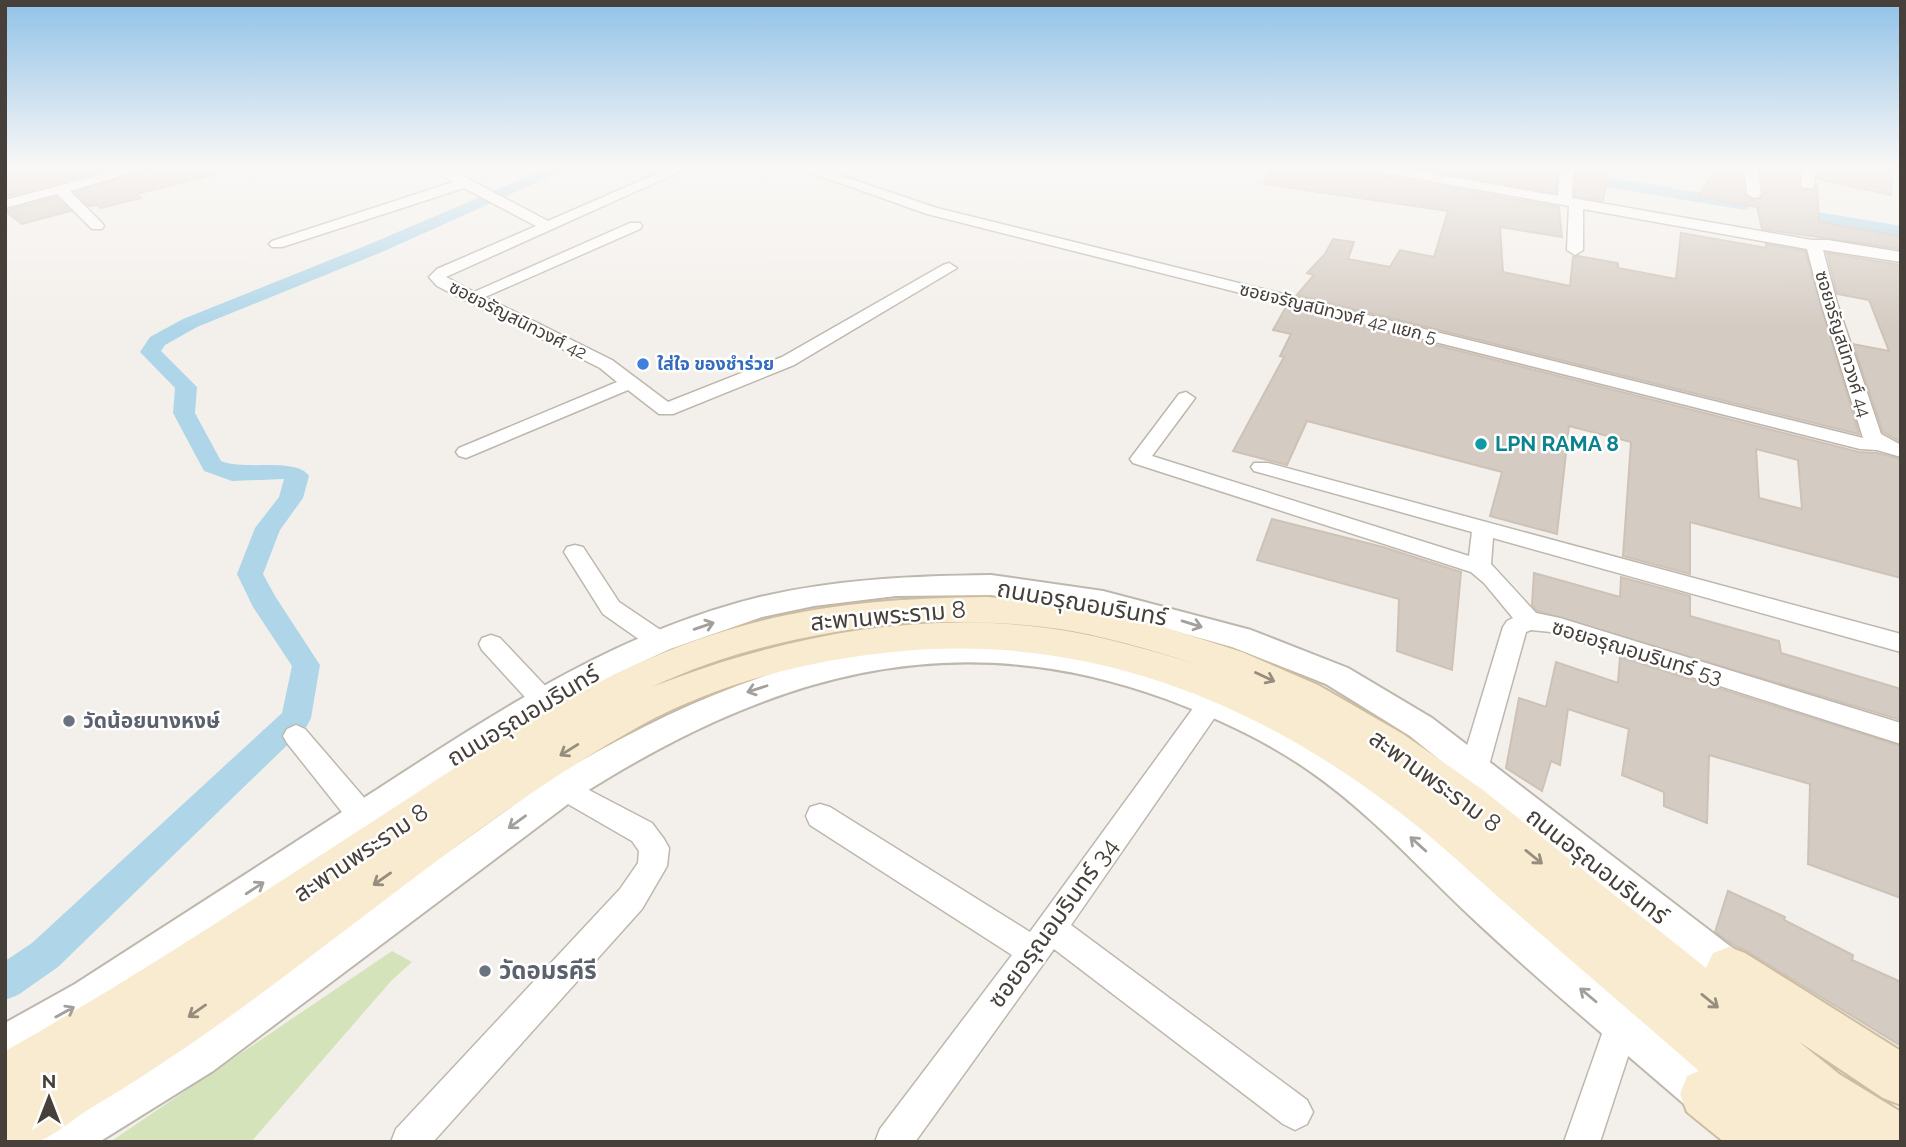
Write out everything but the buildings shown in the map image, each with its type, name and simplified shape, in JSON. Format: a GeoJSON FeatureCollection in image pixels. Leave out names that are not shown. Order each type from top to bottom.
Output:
{"type":"FeatureCollection","features":[{"type":"Feature","properties":{"kind":"main road","name":"สะพานพระราม 8"},"geometry":{"type":"LineString","coordinates":[[5,1079],[117,1016],[548,727],[607,692],[666,665],[773,630],[822,619],[881,611],[968,608],[1079,619],[1178,643],[1242,666],[1305,695],[1361,727],[1419,764],[1469,802],[1821,1092],[1901,1142]]}},
{"type":"Feature","properties":{"kind":"main road","name":"สะพานพระราม 8"},"geometry":{"type":"LineString","coordinates":[[5,1131],[163,1035],[514,785],[628,715],[686,689],[786,655],[888,637],[948,634],[1041,640],[1103,651],[1175,671],[1280,715],[1374,773],[1436,817],[1791,1118],[1830,1142]]}},
{"type":"Feature","properties":{"kind":"main road"},"geometry":{"type":"LineString","coordinates":[[1728,969],[1901,1080]]}},
{"type":"Feature","properties":{"kind":"main road"},"geometry":{"type":"LineString","coordinates":[[1688,1080],[1765,1142]]}},
{"type":"Feature","properties":{"kind":"street"},"geometry":{"type":"LineString","coordinates":[[92,221],[97,226]]}},
{"type":"Feature","properties":{"kind":"street"},"geometry":{"type":"LineString","coordinates":[[277,244],[349,221]]}},
{"type":"Feature","properties":{"kind":"street"},"geometry":{"type":"LineString","coordinates":[[536,221],[549,227],[564,221]]}},
{"type":"Feature","properties":{"kind":"street","name":"ซอยจรัญสนิทวงศ์ 42 แยก 5"},"geometry":{"type":"LineString","coordinates":[[970,221],[1867,445],[1879,444]]}},
{"type":"Feature","properties":{"kind":"street"},"geometry":{"type":"LineString","coordinates":[[1572,221],[1575,250]]}},
{"type":"Feature","properties":{"kind":"street","name":"ซอยจรัญสนิทวงศ์ 44"},"geometry":{"type":"LineString","coordinates":[[1680,221],[1815,247],[1829,303],[1872,437],[1879,444],[1901,451]]}},
{"type":"Feature","properties":{"kind":"street"},"geometry":{"type":"LineString","coordinates":[[482,293],[635,226]]}},
{"type":"Feature","properties":{"kind":"street","name":"ซอยจรัญสนิทวงศ์ 42"},"geometry":{"type":"LineString","coordinates":[[549,227],[443,272],[437,277],[443,283],[606,364],[666,410],[788,361],[949,268]]}},
{"type":"Feature","properties":{"kind":"street"},"geometry":{"type":"LineString","coordinates":[[519,240],[561,259]]}},
{"type":"Feature","properties":{"kind":"street"},"geometry":{"type":"LineString","coordinates":[[1812,245],[1828,245],[1901,257]]}},
{"type":"Feature","properties":{"kind":"street"},"geometry":{"type":"LineString","coordinates":[[466,452],[632,382]]}},
{"type":"Feature","properties":{"kind":"street"},"geometry":{"type":"LineString","coordinates":[[1186,398],[1140,459],[1479,567],[1492,577],[1529,621]]}},
{"type":"Feature","properties":{"kind":"street"},"geometry":{"type":"LineString","coordinates":[[1261,467],[1901,643]]}},
{"type":"Feature","properties":{"kind":"street"},"geometry":{"type":"LineString","coordinates":[[1479,567],[1483,528]]}},
{"type":"Feature","properties":{"kind":"street"},"geometry":{"type":"LineString","coordinates":[[575,552],[611,608],[659,641]]}},
{"type":"Feature","properties":{"kind":"street","name":"ถนนอรุณอมรินทร์"},"geometry":{"type":"LineString","coordinates":[[5,1046],[89,998],[543,700],[603,667],[659,641],[758,608],[814,596],[896,586],[991,585],[1048,591],[1103,601],[1240,638],[1337,676],[1421,727],[1728,969],[1901,1060]]}},
{"type":"Feature","properties":{"kind":"street","name":"ซอยอรุณอมรินทร์ 53"},"geometry":{"type":"LineString","coordinates":[[1474,769],[1515,627],[1529,621],[1552,624],[1901,734]]}},
{"type":"Feature","properties":{"kind":"street"},"geometry":{"type":"LineString","coordinates":[[491,644],[543,700]]}},
{"type":"Feature","properties":{"kind":"street"},"geometry":{"type":"LineString","coordinates":[[58,1142],[198,1056],[564,788],[615,754],[712,706],[796,676],[887,657],[945,651],[1044,655],[1129,673],[1211,703],[1297,746],[1356,787],[1540,954],[1688,1080],[1745,1142]]}},
{"type":"Feature","properties":{"kind":"street","name":"ซอยอรุณอมรินทร์ 34"},"geometry":{"type":"LineString","coordinates":[[893,1142],[1042,940],[1211,703]]}},
{"type":"Feature","properties":{"kind":"street"},"geometry":{"type":"LineString","coordinates":[[296,736],[363,817]]}},
{"type":"Feature","properties":{"kind":"street"},"geometry":{"type":"LineString","coordinates":[[409,1142],[631,899],[652,866],[654,848],[642,832],[564,788]]}},
{"type":"Feature","properties":{"kind":"street"},"geometry":{"type":"LineString","coordinates":[[820,816],[1042,940],[1295,1112]]}},
{"type":"Feature","properties":{"kind":"street"},"geometry":{"type":"LineString","coordinates":[[1582,1142],[1622,1023]]}},
{"type":"Feature","properties":{"kind":"street"},"geometry":{"type":"LineString","coordinates":[[1688,1080],[1791,1142]]}},
{"type":"Feature","properties":{"kind":"green space"},"geometry":{"type":"Polygon","coordinates":[[[392,951],[412,962],[392,980],[251,1142],[110,1142],[392,951]]]}},
{"type":"Feature","properties":{"kind":"waterway"},"geometry":{"type":"LineString","coordinates":[[5,982],[45,955],[296,718],[306,665],[263,600],[250,574],[268,528],[291,498],[297,476],[286,472],[232,474],[212,466],[184,413],[186,387],[150,352],[157,341],[190,323],[440,221]]}},
{"type":"Feature","properties":{"kind":"waterway"},"geometry":{"type":"LineString","coordinates":[[1839,221],[1901,231]]}},
{"type":"Feature","properties":{"kind":"place","name":"ใส่ใจ ของชำร่วย"},"geometry":{"type":"Point","coordinates":[643,364]}},
{"type":"Feature","properties":{"kind":"place","name":"LPN RAMA 8"},"geometry":{"type":"Point","coordinates":[1481,444]}},
{"type":"Feature","properties":{"kind":"place","name":"วัดน้อยนางหงษ์"},"geometry":{"type":"Point","coordinates":[69,721]}},
{"type":"Feature","properties":{"kind":"place","name":"วัดอมรคีรี"},"geometry":{"type":"Point","coordinates":[485,971]}}]}
